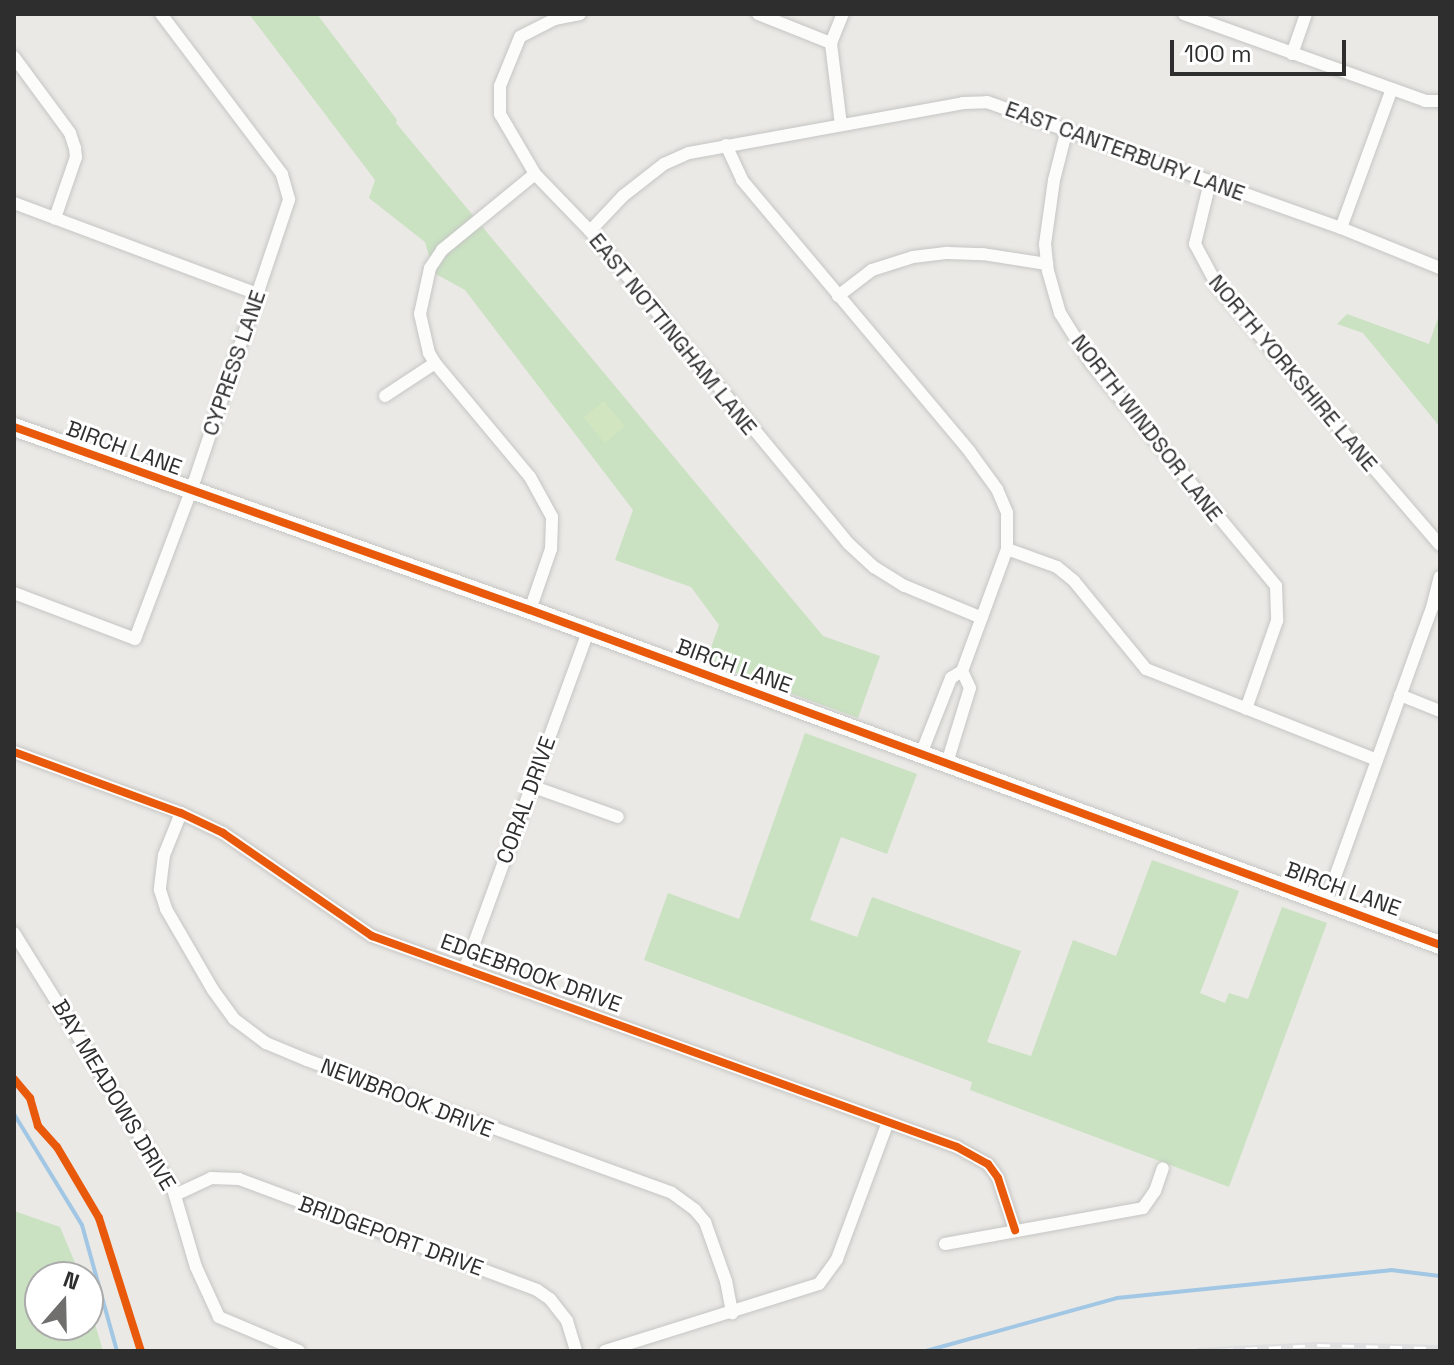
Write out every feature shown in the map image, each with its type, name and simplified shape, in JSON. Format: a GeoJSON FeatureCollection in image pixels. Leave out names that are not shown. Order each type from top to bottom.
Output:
{"type":"FeatureCollection","features":[{"type":"Feature","properties":{"kind":"street","name":"CYPRESS LANE"},"geometry":{"type":"LineString","coordinates":[[14,593],[135,639],[191,491],[285,213],[289,189],[282,174],[161,14]]}},
{"type":"Feature","properties":{"kind":"street"},"geometry":{"type":"LineString","coordinates":[[758,14],[831,43]]}},
{"type":"Feature","properties":{"kind":"street"},"geometry":{"type":"LineString","coordinates":[[841,125],[831,43],[843,14]]}},
{"type":"Feature","properties":{"kind":"street"},"geometry":{"type":"LineString","coordinates":[[1184,14],[1425,101],[1440,101]]}},
{"type":"Feature","properties":{"kind":"street"},"geometry":{"type":"LineString","coordinates":[[1292,54],[1306,14]]}},
{"type":"Feature","properties":{"kind":"street","name":"EAST NOTTINGHAM LANE"},"geometry":{"type":"LineString","coordinates":[[573,15],[555,19],[520,37],[500,86],[503,122],[535,174],[590,231],[849,544],[874,567],[905,586],[982,618]]}},
{"type":"Feature","properties":{"kind":"street"},"geometry":{"type":"LineString","coordinates":[[14,57],[70,133],[75,148],[76,157],[55,218]]}},
{"type":"Feature","properties":{"kind":"street"},"geometry":{"type":"LineString","coordinates":[[1341,228],[1392,89]]}},
{"type":"Feature","properties":{"kind":"street","name":"EAST CANTERBURY LANE"},"geometry":{"type":"LineString","coordinates":[[590,231],[623,196],[664,164],[689,153],[987,102],[1341,228],[1440,268]]}},
{"type":"Feature","properties":{"kind":"street","name":"NORTH WINDSOR LANE"},"geometry":{"type":"LineString","coordinates":[[1067,129],[1048,214],[1047,264],[1060,313],[1091,363],[1276,586],[1277,621],[1246,709]]}},
{"type":"Feature","properties":{"kind":"street"},"geometry":{"type":"LineString","coordinates":[[726,145],[742,180],[997,489],[1007,513],[1007,549],[962,671],[951,678],[921,754]]}},
{"type":"Feature","properties":{"kind":"street"},"geometry":{"type":"LineString","coordinates":[[530,610],[551,549],[552,517],[530,477],[435,363],[425,343],[420,314],[430,268],[442,250],[535,174]]}},
{"type":"Feature","properties":{"kind":"street","name":"NORTH YORKSHIRE LANE"},"geometry":{"type":"LineString","coordinates":[[1210,182],[1195,244],[1218,287],[1440,545]]}},
{"type":"Feature","properties":{"kind":"street"},"geometry":{"type":"LineString","coordinates":[[14,203],[258,294]]}},
{"type":"Feature","properties":{"kind":"street"},"geometry":{"type":"LineString","coordinates":[[838,296],[872,270],[913,257],[948,253],[983,254],[1047,264]]}},
{"type":"Feature","properties":{"kind":"street"},"geometry":{"type":"LineString","coordinates":[[385,396],[435,363]]}},
{"type":"Feature","properties":{"kind":"street","name":"BIRCH LANE"},"geometry":{"type":"LineString","coordinates":[[14,427],[530,610],[1440,945]]}},
{"type":"Feature","properties":{"kind":"street"},"geometry":{"type":"LineString","coordinates":[[1007,549],[1057,567],[1074,581],[1146,669],[1377,760]]}},
{"type":"Feature","properties":{"kind":"street"},"geometry":{"type":"LineString","coordinates":[[1326,902],[1440,577]]}},
{"type":"Feature","properties":{"kind":"street","name":"CORAL DRIVE"},"geometry":{"type":"LineString","coordinates":[[465,968],[588,632]]}},
{"type":"Feature","properties":{"kind":"street"},"geometry":{"type":"LineString","coordinates":[[947,763],[970,688],[962,671]]}},
{"type":"Feature","properties":{"kind":"street"},"geometry":{"type":"LineString","coordinates":[[1400,695],[1440,711]]}},
{"type":"Feature","properties":{"kind":"street","name":"EDGEBROOK DRIVE"},"geometry":{"type":"LineString","coordinates":[[14,752],[181,813],[258,854],[372,936],[957,1147],[988,1164],[1006,1196],[1015,1230]]}},
{"type":"Feature","properties":{"kind":"street"},"geometry":{"type":"LineString","coordinates":[[531,786],[618,817]]}},
{"type":"Feature","properties":{"kind":"street","name":"NEWBROOK DRIVE"},"geometry":{"type":"LineString","coordinates":[[181,813],[164,855],[160,890],[205,976],[234,1019],[266,1043],[307,1060],[672,1193],[695,1210],[705,1222],[726,1281],[732,1313]]}},
{"type":"Feature","properties":{"kind":"street","name":"BAY MEADOWS DRIVE"},"geometry":{"type":"LineString","coordinates":[[14,933],[175,1195],[196,1267],[219,1317],[285,1349],[299,1351]]}},
{"type":"Feature","properties":{"kind":"street"},"geometry":{"type":"LineString","coordinates":[[605,1351],[794,1295],[819,1284],[830,1272],[888,1122]]}},
{"type":"Feature","properties":{"kind":"street"},"geometry":{"type":"LineString","coordinates":[[945,1244],[1143,1208],[1155,1191],[1163,1168]]}},
{"type":"Feature","properties":{"kind":"street","name":"BRIDGEPORT DRIVE"},"geometry":{"type":"LineString","coordinates":[[175,1195],[211,1178],[239,1179],[537,1290],[550,1299],[567,1321],[576,1351]]}},
{"type":"Feature","properties":{"kind":"green space"},"geometry":{"type":"Polygon","coordinates":[[[249,14],[317,14],[397,120],[396,123],[823,636],[880,656],[858,718],[706,662],[719,625],[691,587],[615,560],[633,510],[465,290],[434,273],[425,242],[369,198],[375,180],[249,14]]]}},
{"type":"Feature","properties":{"kind":"green space"},"geometry":{"type":"Polygon","coordinates":[[[1440,312],[1440,427],[1363,333],[1337,324],[1347,314],[1429,344],[1440,312]]]}},
{"type":"Feature","properties":{"kind":"green space"},"geometry":{"type":"Polygon","coordinates":[[[604,401],[625,427],[605,443],[584,417],[604,401]]]}},
{"type":"Feature","properties":{"kind":"green space"},"geometry":{"type":"Polygon","coordinates":[[[805,733],[917,774],[887,854],[841,837],[810,920],[857,937],[872,897],[1021,951],[987,1042],[1031,1056],[1073,940],[1116,956],[1152,860],[1239,891],[1200,993],[1225,1003],[1229,993],[1248,999],[1282,907],[1327,923],[1229,1187],[970,1090],[972,1082],[644,960],[668,893],[739,919],[805,733]]]}},
{"type":"Feature","properties":{"kind":"green space"},"geometry":{"type":"Polygon","coordinates":[[[14,1211],[60,1227],[74,1261],[24,1261],[24,1341],[100,1341],[103,1351],[14,1351],[14,1211]]]}},
{"type":"Feature","properties":{"kind":"waterway"},"geometry":{"type":"LineString","coordinates":[[14,1114],[82,1225],[117,1351]]}},
{"type":"Feature","properties":{"kind":"waterway"},"geometry":{"type":"LineString","coordinates":[[926,1351],[1117,1298],[1391,1270],[1440,1276]]}},
{"type":"Feature","properties":{"kind":"railway"},"geometry":{"type":"LineString","coordinates":[[1197,1351],[1318,1345],[1440,1348]]}},
{"type":"Feature","properties":{"kind":"cycle path"},"geometry":{"type":"LineString","coordinates":[[14,427],[530,610],[1440,945]]}},
{"type":"Feature","properties":{"kind":"cycle path"},"geometry":{"type":"LineString","coordinates":[[14,752],[181,813],[223,833],[372,936],[957,1147],[988,1164],[998,1178],[1015,1230]]}},
{"type":"Feature","properties":{"kind":"cycle path"},"geometry":{"type":"LineString","coordinates":[[14,1079],[30,1098],[38,1126],[57,1147],[99,1218],[141,1351]]}}]}
